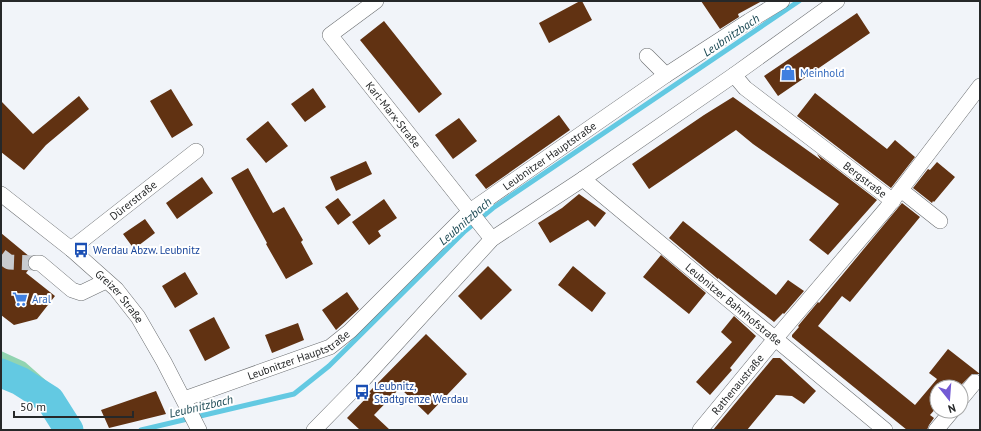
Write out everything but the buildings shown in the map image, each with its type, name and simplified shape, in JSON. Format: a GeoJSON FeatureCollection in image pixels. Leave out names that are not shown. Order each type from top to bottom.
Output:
{"type":"FeatureCollection","features":[{"type":"Feature","properties":{"kind":"street","name":"Karl-Marx-Straße"},"geometry":{"type":"LineString","coordinates":[[376,1],[330,35],[492,239]]}},
{"type":"Feature","properties":{"kind":"street","name":"Leubnitzer Hauptstraße"},"geometry":{"type":"LineString","coordinates":[[186,403],[330,347],[476,219],[666,75],[782,1]]}},
{"type":"Feature","properties":{"kind":"street"},"geometry":{"type":"LineString","coordinates":[[314,430],[362,381],[492,239],[583,179],[734,75],[837,1]]}},
{"type":"Feature","properties":{"kind":"street"},"geometry":{"type":"LineString","coordinates":[[647,56],[666,75]]}},
{"type":"Feature","properties":{"kind":"street","name":"Bergstraße"},"geometry":{"type":"LineString","coordinates":[[734,75],[745,88],[897,195],[775,339]]}},
{"type":"Feature","properties":{"kind":"street"},"geometry":{"type":"LineString","coordinates":[[940,221],[897,195],[980,86]]}},
{"type":"Feature","properties":{"kind":"street","name":"Dürerstraße"},"geometry":{"type":"LineString","coordinates":[[71,249],[196,151]]}},
{"type":"Feature","properties":{"kind":"street","name":"Leubnitzer Bahnhofstraße"},"geometry":{"type":"LineString","coordinates":[[583,179],[885,430]]}},
{"type":"Feature","properties":{"kind":"street","name":"Greizer Straße"},"geometry":{"type":"LineString","coordinates":[[1,194],[71,249],[116,288],[138,317],[186,403],[199,430]]}},
{"type":"Feature","properties":{"kind":"street"},"geometry":{"type":"LineString","coordinates":[[36,264],[40,263],[72,290],[81,293],[106,280]]}},
{"type":"Feature","properties":{"kind":"street","name":"Rathenaustraße"},"geometry":{"type":"LineString","coordinates":[[700,430],[775,339]]}},
{"type":"Feature","properties":{"kind":"street"},"geometry":{"type":"LineString","coordinates":[[969,389],[975,382]]}},
{"type":"Feature","properties":{"kind":"street"},"geometry":{"type":"LineString","coordinates":[[936,430],[945,419]]}},
{"type":"Feature","properties":{"kind":"green space"},"geometry":{"type":"Polygon","coordinates":[[[1,351],[25,362],[59,392],[83,430],[59,430],[48,412],[27,393],[1,382],[1,351]]]}},
{"type":"Feature","properties":{"kind":"waterway","name":"Leubnitzbach"},"geometry":{"type":"LineString","coordinates":[[141,430],[294,394],[329,366],[465,231],[493,208],[799,1]]}},
{"type":"Feature","properties":{"kind":"waterway"},"geometry":{"type":"LineString","coordinates":[[1,373],[20,381],[50,400],[69,430]]}},
{"type":"Feature","properties":{"kind":"tunnel"},"geometry":{"type":"LineString","coordinates":[[1,256],[9,262],[36,263]]}},
{"type":"Feature","properties":{"kind":"place","name":"Meinhold"},"geometry":{"type":"Point","coordinates":[788,73]}},
{"type":"Feature","properties":{"kind":"place","name":"Werdau Abzw. Leubnitz"},"geometry":{"type":"Point","coordinates":[81,250]}},
{"type":"Feature","properties":{"kind":"place","name":"Aral"},"geometry":{"type":"Point","coordinates":[20,299]}},
{"type":"Feature","properties":{"kind":"place","name":"Leubnitz, Stadtgrenze Werdau"},"geometry":{"type":"Point","coordinates":[362,392]}}]}
